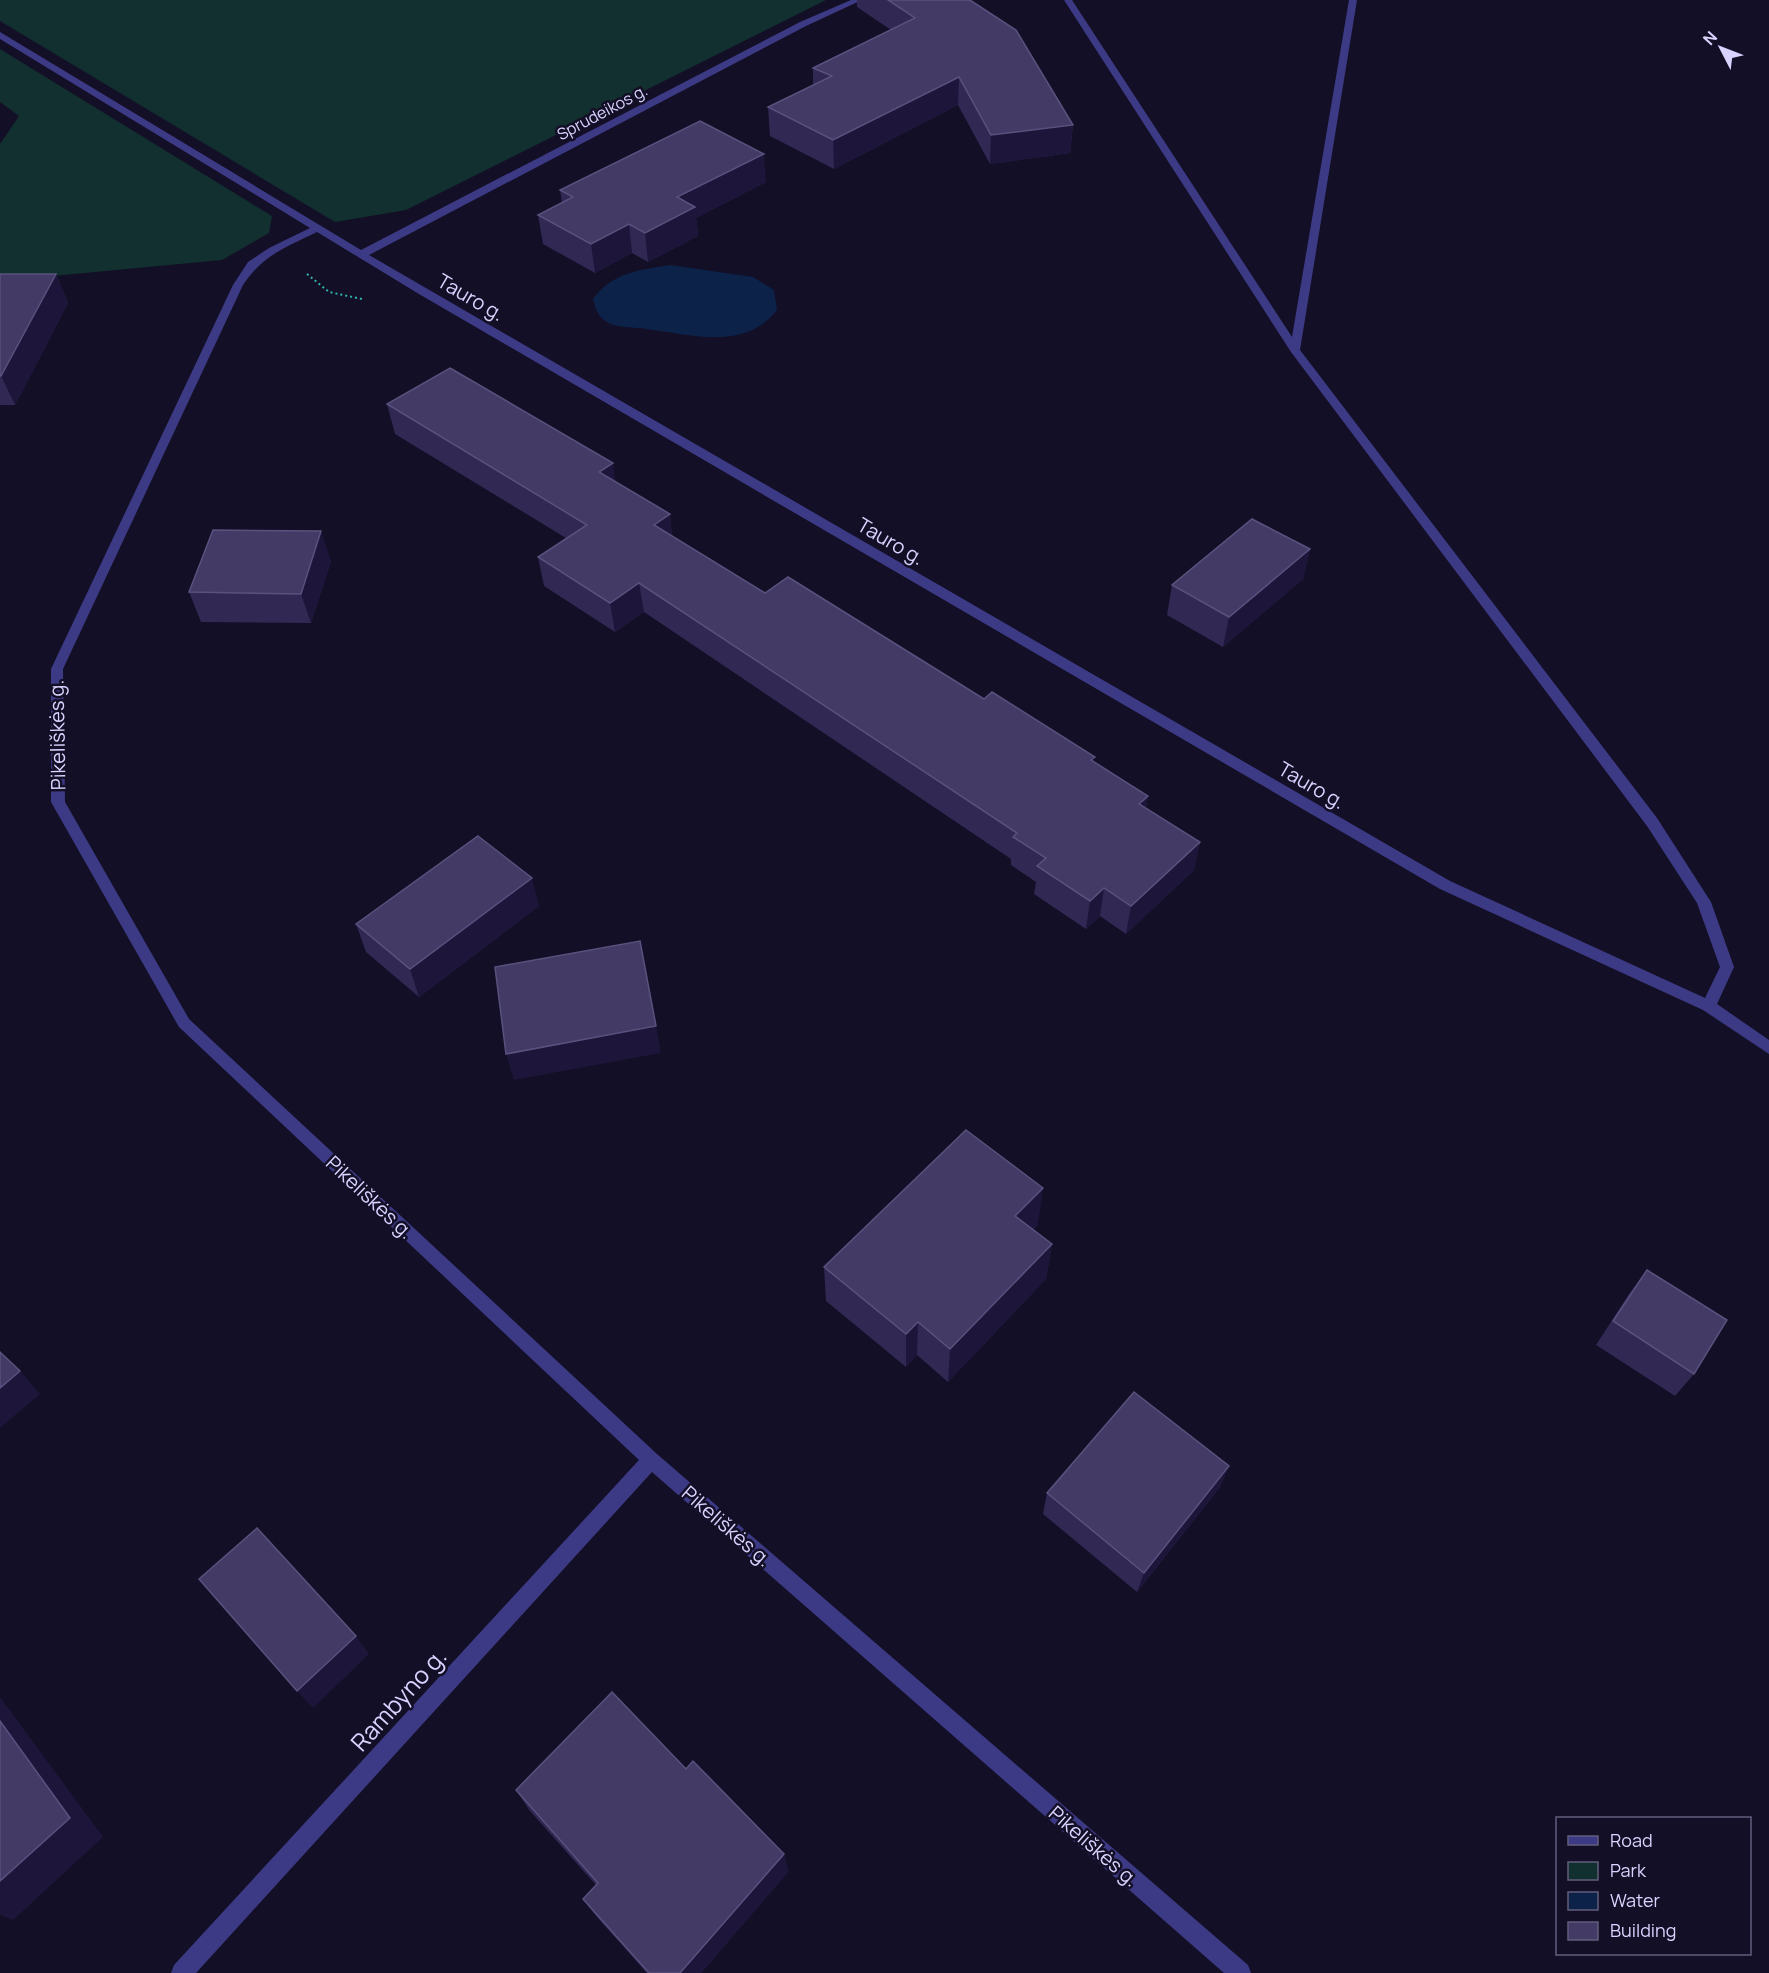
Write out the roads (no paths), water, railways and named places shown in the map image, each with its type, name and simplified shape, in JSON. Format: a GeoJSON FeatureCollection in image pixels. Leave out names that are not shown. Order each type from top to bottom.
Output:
{"type":"FeatureCollection","features":[{"type":"Feature","properties":{"kind":"street","name":"Sprudeikos g."},"geometry":{"type":"LineString","coordinates":[[362,254],[803,24],[858,0]]}},
{"type":"Feature","properties":{"kind":"street"},"geometry":{"type":"LineString","coordinates":[[1068,0],[1295,350],[1652,822],[1704,902],[1728,968],[1708,1006]]}},
{"type":"Feature","properties":{"kind":"street"},"geometry":{"type":"LineString","coordinates":[[1295,350],[1353,0]]}},
{"type":"Feature","properties":{"kind":"street","name":"Tauro g."},"geometry":{"type":"LineString","coordinates":[[4,38],[317,228],[1445,885],[1708,1006],[1769,1048]]}},
{"type":"Feature","properties":{"kind":"street","name":"Pikeliškės g."},"geometry":{"type":"LineString","coordinates":[[317,228],[273,250],[252,264],[238,285],[57,669],[58,802],[184,1023],[651,1460],[1240,1973]]}},
{"type":"Feature","properties":{"kind":"street","name":"Rambyno g."},"geometry":{"type":"LineString","coordinates":[[182,1973],[651,1460]]}},
{"type":"Feature","properties":{"kind":"water"},"geometry":{"type":"Polygon","coordinates":[[[670,265],[753,277],[774,290],[777,310],[764,323],[750,331],[734,336],[717,337],[620,326],[611,324],[599,315],[593,299],[609,283],[627,274],[670,265]]]}}]}
